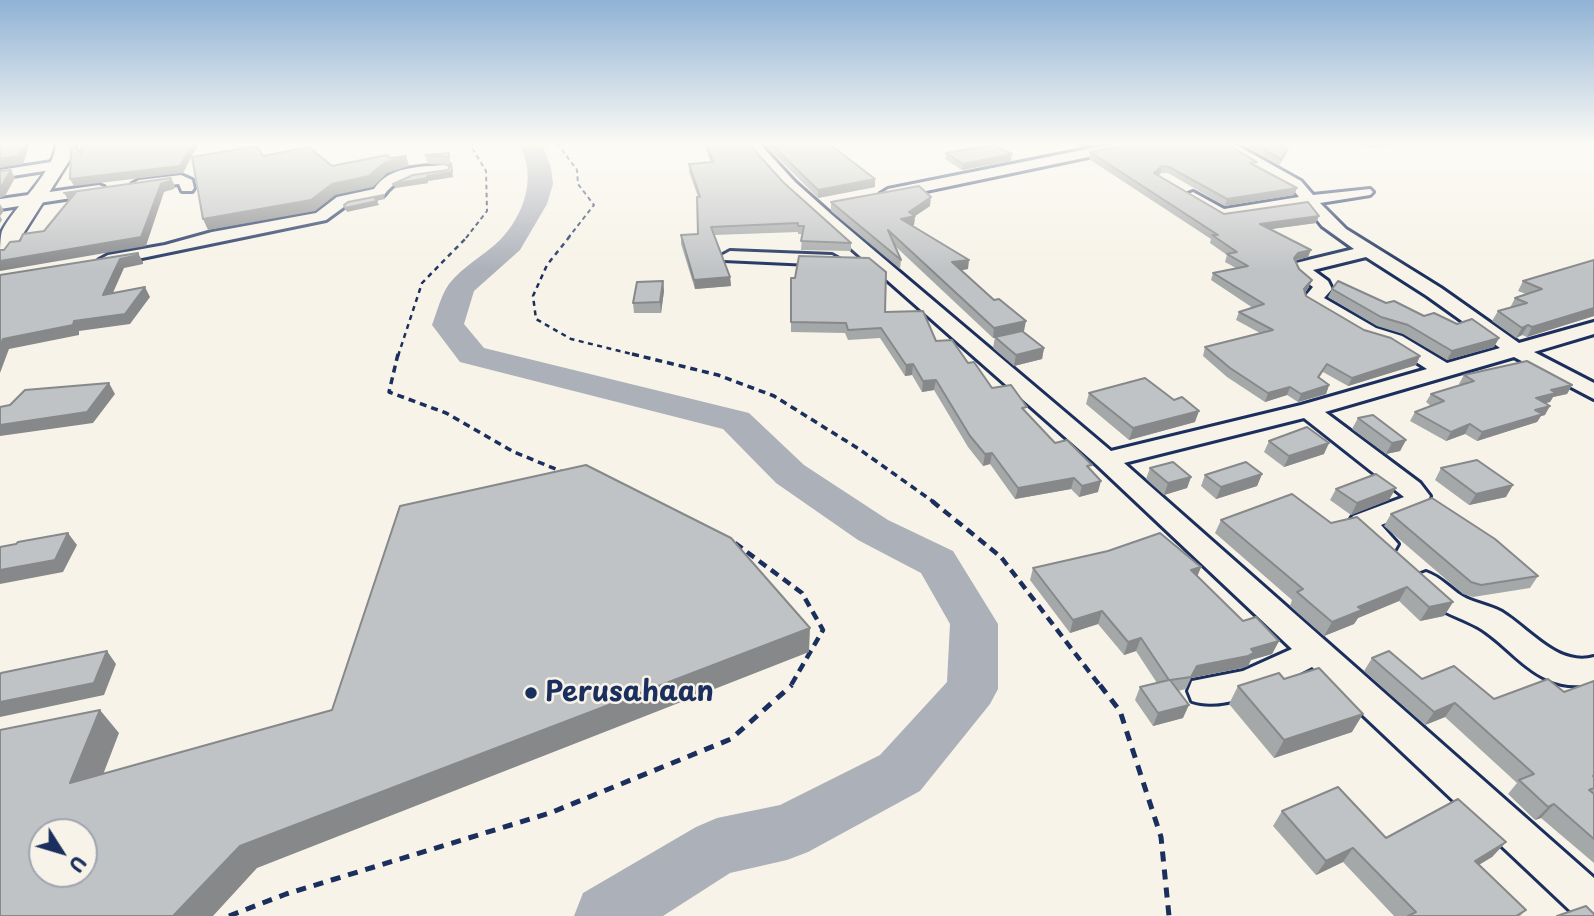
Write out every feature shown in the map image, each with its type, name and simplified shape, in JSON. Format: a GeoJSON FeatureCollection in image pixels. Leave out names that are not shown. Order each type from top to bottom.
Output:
{"type":"FeatureCollection","features":[{"type":"Feature","properties":{"kind":"street"},"geometry":{"type":"LineString","coordinates":[[3,243],[44,186]]}},
{"type":"Feature","properties":{"kind":"street"},"geometry":{"type":"LineString","coordinates":[[0,204],[128,186]]}},
{"type":"Feature","properties":{"kind":"street"},"geometry":{"type":"LineString","coordinates":[[94,262],[167,250],[212,237],[320,217],[332,212],[334,206],[344,201],[379,192],[382,186]]}},
{"type":"Feature","properties":{"kind":"street"},"geometry":{"type":"LineString","coordinates":[[791,186],[821,205],[874,260],[1106,460],[1594,905]]}},
{"type":"Feature","properties":{"kind":"street"},"geometry":{"type":"LineString","coordinates":[[866,197],[922,186]]}},
{"type":"Feature","properties":{"kind":"street"},"geometry":{"type":"LineString","coordinates":[[1174,186],[1245,227]]}},
{"type":"Feature","properties":{"kind":"street"},"geometry":{"type":"LineString","coordinates":[[1296,186],[1312,201],[1328,223],[1368,251],[1434,292],[1516,349],[1594,392]]}},
{"type":"Feature","properties":{"kind":"street"},"geometry":{"type":"LineString","coordinates":[[1222,214],[1365,192]]}},
{"type":"Feature","properties":{"kind":"street"},"geometry":{"type":"LineString","coordinates":[[1368,251],[1302,267],[1304,272],[1322,285],[1322,289],[1312,299],[1369,332],[1395,340],[1443,370]]}},
{"type":"Feature","properties":{"kind":"street"},"geometry":{"type":"LineString","coordinates":[[730,257],[874,260]]}},
{"type":"Feature","properties":{"kind":"street"},"geometry":{"type":"LineString","coordinates":[[1106,460],[1308,410],[1594,328]]}},
{"type":"Feature","properties":{"kind":"street"},"geometry":{"type":"LineString","coordinates":[[1308,410],[1412,489],[1417,496],[1415,502],[1362,522],[1375,537],[1452,604],[1489,619],[1556,669],[1580,674],[1594,670]]}},
{"type":"Feature","properties":{"kind":"street"},"geometry":{"type":"LineString","coordinates":[[1204,691],[1248,683],[1317,651]]}},
{"type":"Feature","properties":{"kind":"path"},"geometry":{"type":"LineString","coordinates":[[486,186],[487,211],[474,230],[422,283],[401,341],[388,392],[446,413],[514,452],[575,477]]}},
{"type":"Feature","properties":{"kind":"path"},"geometry":{"type":"LineString","coordinates":[[579,186],[594,205],[547,265],[533,296],[536,319],[571,339],[718,375],[774,396],[880,464],[943,509],[1001,557],[1120,711],[1161,837],[1169,916]]}},
{"type":"Feature","properties":{"kind":"path"},"geometry":{"type":"LineString","coordinates":[[229,916],[298,890],[550,813],[731,739],[795,683],[823,630],[802,593],[733,542]]}},
{"type":"Feature","properties":{"kind":"building"},"geometry":{"type":"Polygon","coordinates":[[[116,186],[160,186],[141,237],[0,261],[0,250],[4,250],[10,242],[20,241],[23,234],[44,231],[76,192],[64,193],[116,186]]]}},
{"type":"Feature","properties":{"kind":"building"},"geometry":{"type":"Polygon","coordinates":[[[197,186],[330,186],[311,200],[203,219],[197,186]]]}},
{"type":"Feature","properties":{"kind":"building"},"geometry":{"type":"Polygon","coordinates":[[[696,186],[787,186],[851,243],[801,241],[804,226],[798,226],[798,223],[711,227],[730,277],[694,280],[681,235],[698,234],[697,197],[700,197],[696,186]]]}},
{"type":"Feature","properties":{"kind":"building"},"geometry":{"type":"Polygon","coordinates":[[[814,186],[840,186],[818,190],[814,186]]]}},
{"type":"Feature","properties":{"kind":"building"},"geometry":{"type":"Polygon","coordinates":[[[919,186],[931,197],[909,212],[915,216],[901,219],[969,260],[952,262],[994,300],[999,299],[1026,321],[994,328],[888,230],[901,260],[831,202],[919,186]]]}},
{"type":"Feature","properties":{"kind":"building"},"geometry":{"type":"Polygon","coordinates":[[[1142,186],[1176,186],[1224,214],[1308,202],[1319,216],[1260,224],[1311,250],[1298,253],[1294,258],[1299,269],[1312,280],[1304,289],[1306,296],[1364,330],[1391,338],[1420,356],[1352,378],[1327,364],[1318,377],[1329,385],[1301,394],[1290,387],[1268,393],[1230,368],[1205,347],[1273,330],[1239,312],[1264,304],[1213,273],[1248,266],[1227,254],[1237,252],[1212,235],[1218,235],[1142,186]]]}},
{"type":"Feature","properties":{"kind":"building"},"geometry":{"type":"Polygon","coordinates":[[[1203,186],[1293,186],[1297,188],[1227,199],[1203,186]]]}},
{"type":"Feature","properties":{"kind":"building"},"geometry":{"type":"Polygon","coordinates":[[[384,195],[374,197],[377,201],[345,208],[344,205],[348,202],[384,195]]]}},
{"type":"Feature","properties":{"kind":"building"},"geometry":{"type":"Polygon","coordinates":[[[138,253],[120,259],[103,295],[145,287],[125,314],[74,321],[73,325],[3,339],[0,346],[0,275],[138,253]]]}},
{"type":"Feature","properties":{"kind":"building"},"geometry":{"type":"Polygon","coordinates":[[[799,256],[869,258],[886,272],[885,312],[923,311],[936,341],[952,340],[968,363],[974,362],[992,388],[1011,385],[1027,407],[1022,408],[1055,443],[1067,440],[1092,465],[1087,466],[1101,481],[1082,486],[1074,478],[1018,488],[992,453],[985,454],[970,436],[936,380],[923,381],[913,364],[906,365],[881,328],[848,330],[846,323],[791,322],[791,278],[795,278],[799,256]]]}},
{"type":"Feature","properties":{"kind":"building"},"geometry":{"type":"Polygon","coordinates":[[[1594,260],[1594,308],[1522,328],[1498,311],[1527,303],[1515,298],[1542,289],[1523,281],[1594,260]]]}},
{"type":"Feature","properties":{"kind":"building"},"geometry":{"type":"Polygon","coordinates":[[[663,281],[660,302],[633,303],[637,282],[663,281]]]}},
{"type":"Feature","properties":{"kind":"building"},"geometry":{"type":"Polygon","coordinates":[[[1338,281],[1386,303],[1394,301],[1424,316],[1434,313],[1457,324],[1472,319],[1499,338],[1452,351],[1408,325],[1381,317],[1332,289],[1338,281]]]}},
{"type":"Feature","properties":{"kind":"building"},"geometry":{"type":"Polygon","coordinates":[[[1022,331],[1044,348],[1016,355],[995,337],[1022,331]]]}},
{"type":"Feature","properties":{"kind":"building"},"geometry":{"type":"Polygon","coordinates":[[[1527,361],[1572,385],[1551,390],[1556,393],[1536,398],[1550,406],[1535,410],[1543,414],[1482,432],[1470,424],[1451,432],[1415,412],[1444,401],[1431,394],[1474,381],[1464,375],[1527,361]]]}},
{"type":"Feature","properties":{"kind":"building"},"geometry":{"type":"Polygon","coordinates":[[[1145,378],[1174,400],[1182,397],[1199,411],[1133,428],[1089,393],[1145,378]]]}},
{"type":"Feature","properties":{"kind":"building"},"geometry":{"type":"Polygon","coordinates":[[[109,383],[87,412],[0,425],[0,407],[10,405],[25,390],[109,383]]]}},
{"type":"Feature","properties":{"kind":"building"},"geometry":{"type":"Polygon","coordinates":[[[1373,415],[1406,440],[1392,443],[1358,418],[1373,415]]]}},
{"type":"Feature","properties":{"kind":"building"},"geometry":{"type":"Polygon","coordinates":[[[1307,427],[1329,443],[1289,456],[1269,441],[1307,427]]]}},
{"type":"Feature","properties":{"kind":"building"},"geometry":{"type":"Polygon","coordinates":[[[1477,460],[1513,485],[1476,494],[1441,468],[1477,460]]]}},
{"type":"Feature","properties":{"kind":"building"},"geometry":{"type":"Polygon","coordinates":[[[1173,462],[1191,477],[1168,483],[1150,468],[1173,462]]]}},
{"type":"Feature","properties":{"kind":"building"},"geometry":{"type":"Polygon","coordinates":[[[1246,462],[1262,474],[1221,487],[1205,475],[1246,462]]]}},
{"type":"Feature","properties":{"kind":"building","name":"Perusahaan"},"geometry":{"type":"Polygon","coordinates":[[[586,465],[731,538],[810,628],[240,846],[173,916],[0,916],[0,730],[100,710],[70,783],[332,710],[400,506],[586,465]]]}},
{"type":"Feature","properties":{"kind":"building"},"geometry":{"type":"Polygon","coordinates":[[[1376,474],[1396,488],[1357,503],[1336,489],[1376,474]]]}},
{"type":"Feature","properties":{"kind":"building"},"geometry":{"type":"Polygon","coordinates":[[[1292,494],[1331,523],[1357,517],[1453,602],[1429,607],[1407,587],[1358,607],[1362,610],[1332,622],[1297,592],[1303,589],[1221,520],[1292,494]]]}},
{"type":"Feature","properties":{"kind":"building"},"geometry":{"type":"Polygon","coordinates":[[[1432,498],[1495,539],[1538,576],[1481,585],[1471,582],[1391,514],[1432,498]]]}},
{"type":"Feature","properties":{"kind":"building"},"geometry":{"type":"Polygon","coordinates":[[[68,533],[55,560],[0,570],[0,547],[68,533]]]}},
{"type":"Feature","properties":{"kind":"building"},"geometry":{"type":"Polygon","coordinates":[[[1160,533],[1201,567],[1191,570],[1243,621],[1256,617],[1279,641],[1251,649],[1254,653],[1248,656],[1197,666],[1191,677],[1170,680],[1189,705],[1158,713],[1140,687],[1169,680],[1141,638],[1128,642],[1102,611],[1073,620],[1033,568],[1108,551],[1160,533]]]}},
{"type":"Feature","properties":{"kind":"building"},"geometry":{"type":"Polygon","coordinates":[[[107,651],[94,683],[0,702],[1,673],[107,651]]]}},
{"type":"Feature","properties":{"kind":"building"},"geometry":{"type":"Polygon","coordinates":[[[1389,651],[1422,679],[1454,666],[1494,699],[1548,679],[1564,692],[1594,681],[1594,788],[1589,790],[1594,794],[1594,839],[1554,804],[1548,807],[1519,780],[1534,774],[1455,703],[1434,712],[1372,658],[1389,651]]]}},
{"type":"Feature","properties":{"kind":"building"},"geometry":{"type":"Polygon","coordinates":[[[1319,668],[1363,714],[1284,740],[1238,686],[1279,673],[1284,679],[1319,668]]]}},
{"type":"Feature","properties":{"kind":"building"},"geometry":{"type":"Polygon","coordinates":[[[1338,787],[1386,838],[1458,799],[1506,842],[1475,861],[1526,910],[1516,916],[1408,916],[1416,912],[1353,848],[1326,861],[1282,811],[1338,787]]]}},
{"type":"Feature","properties":{"kind":"building"},"geometry":{"type":"Polygon","coordinates":[[[1586,906],[1594,916],[1557,916],[1586,906]]]}},
{"type":"Feature","properties":{"kind":"waterway"},"geometry":{"type":"LineString","coordinates":[[540,186],[535,204],[511,244],[461,288],[448,325],[472,355],[736,421],[790,474],[873,530],[937,562],[974,624],[972,689],[900,773],[787,832],[717,847],[606,916]]}},
{"type":"Feature","properties":{"kind":"place","name":"Perusahaan"},"geometry":{"type":"Point","coordinates":[531,693]}}]}
